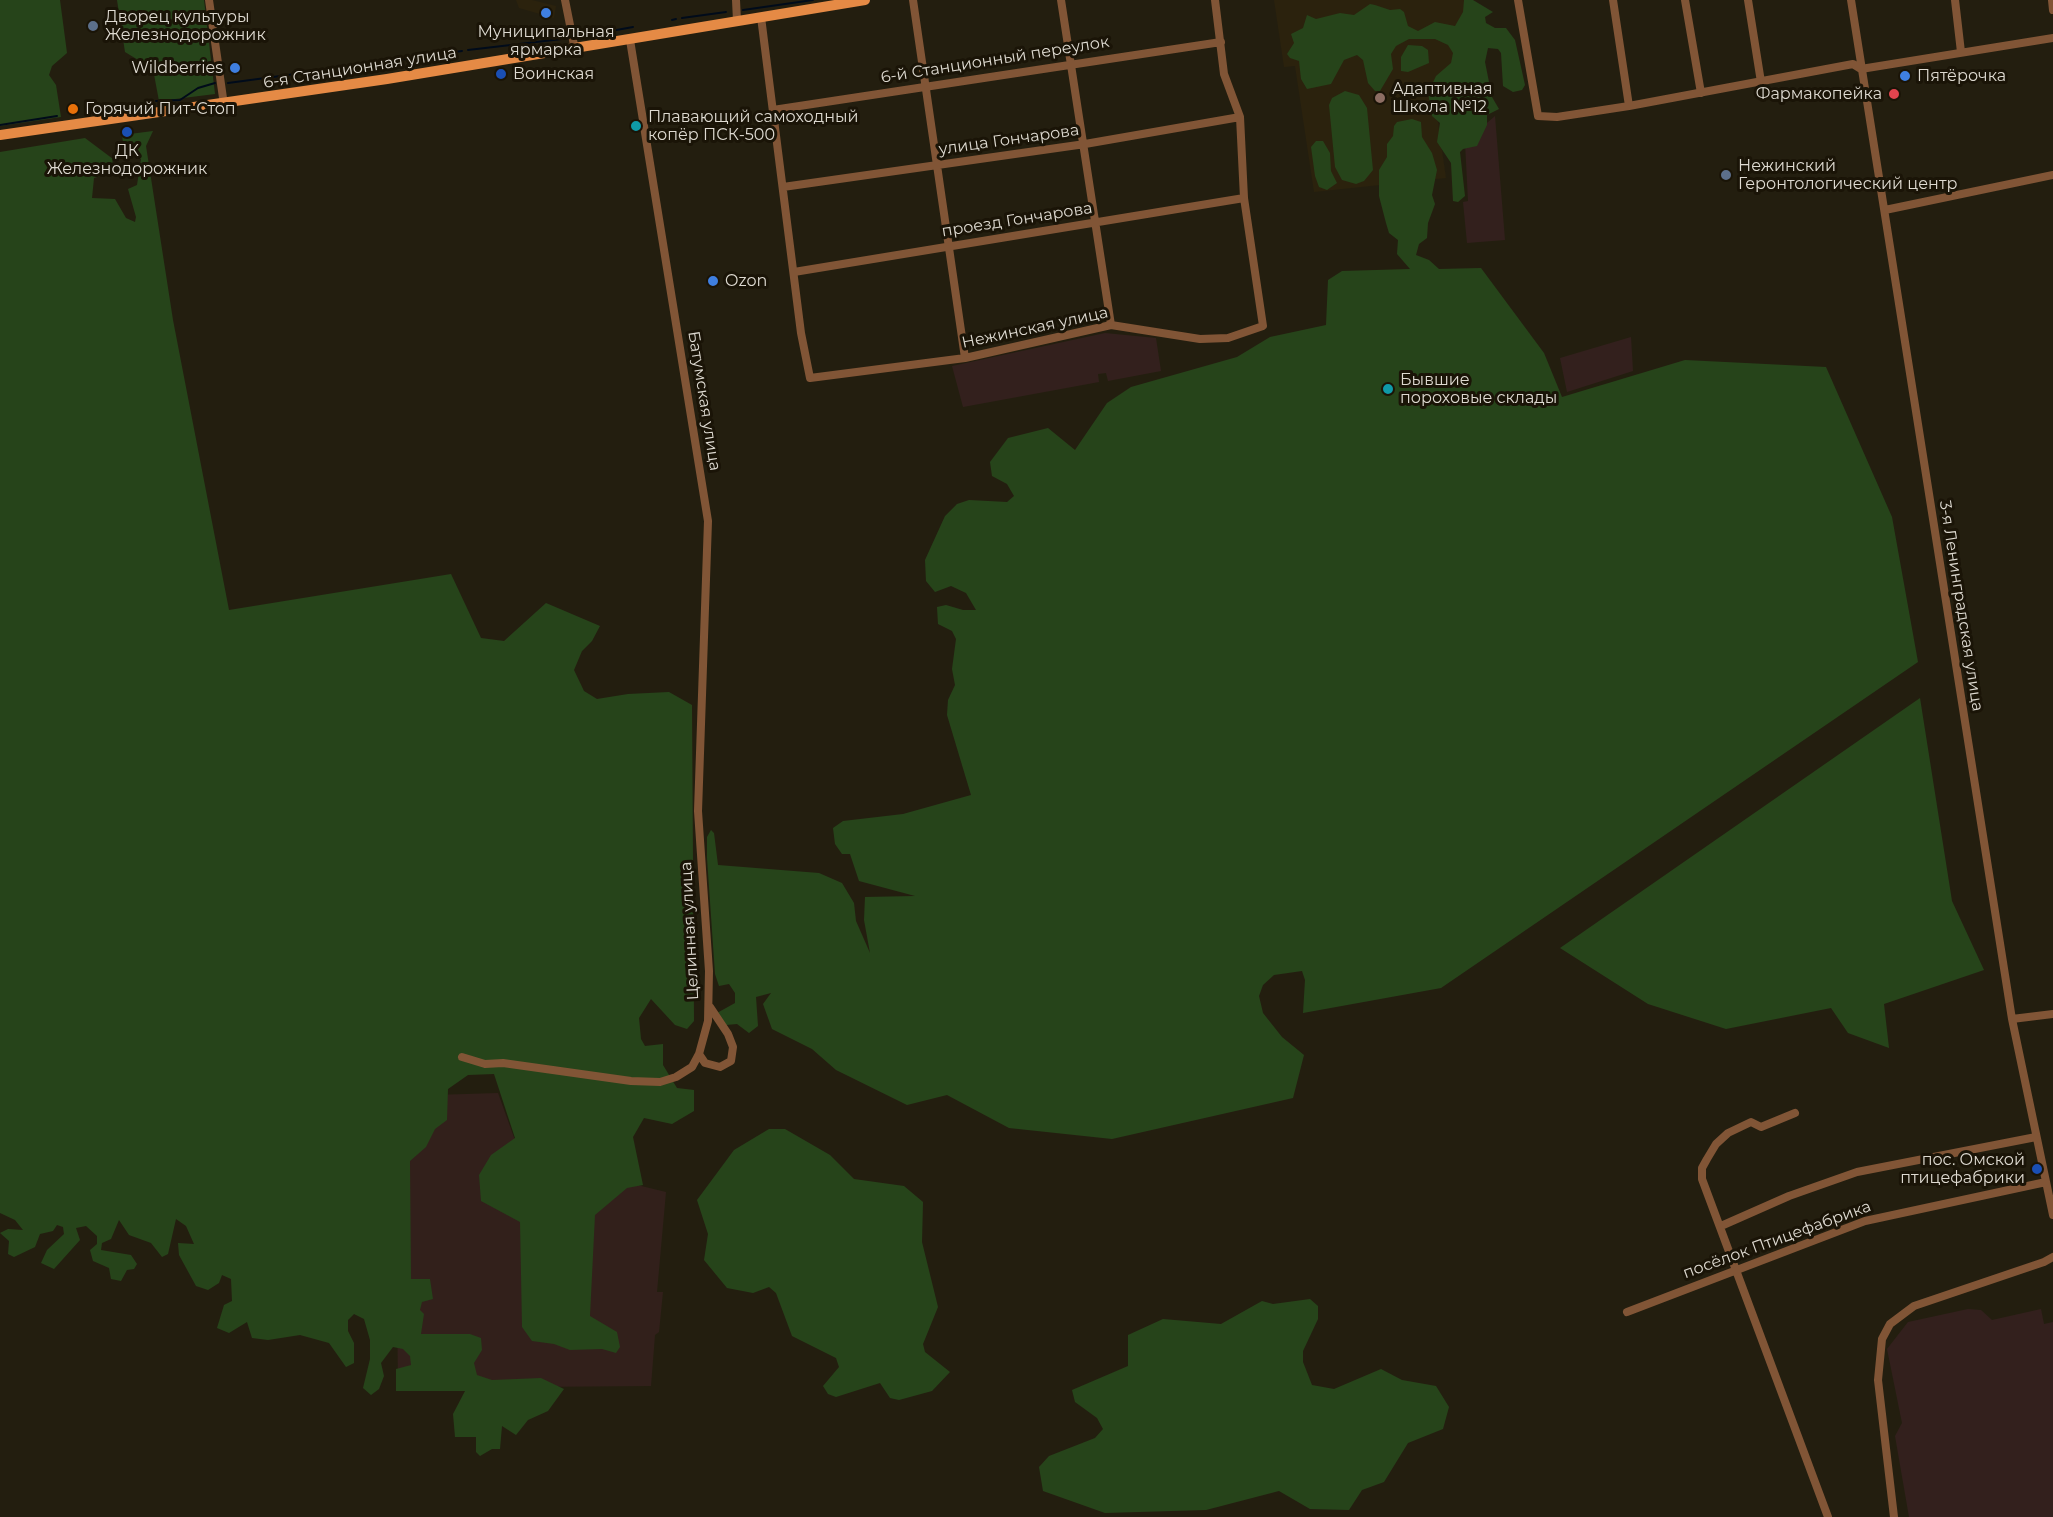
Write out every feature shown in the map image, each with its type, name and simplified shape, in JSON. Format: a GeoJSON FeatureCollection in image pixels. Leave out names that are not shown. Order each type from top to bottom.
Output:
{"type":"FeatureCollection","features":[{"type":"Feature","properties":{"kind":"main road","name":"6-я Станционная улица"},"geometry":{"type":"LineString","coordinates":[[0,135],[95,120],[224,105],[575,50],[861,0]]}},
{"type":"Feature","properties":{"kind":"street"},"geometry":{"type":"LineString","coordinates":[[209,0],[224,105]]}},
{"type":"Feature","properties":{"kind":"street"},"geometry":{"type":"LineString","coordinates":[[565,0],[575,50]]}},
{"type":"Feature","properties":{"kind":"street"},"geometry":{"type":"LineString","coordinates":[[736,0],[737,21]]}},
{"type":"Feature","properties":{"kind":"street"},"geometry":{"type":"LineString","coordinates":[[913,0],[951,246],[965,358]]}},
{"type":"Feature","properties":{"kind":"street"},"geometry":{"type":"LineString","coordinates":[[1061,0],[1085,144],[1111,325]]}},
{"type":"Feature","properties":{"kind":"street"},"geometry":{"type":"LineString","coordinates":[[1215,0],[1224,74],[1240,117],[1244,198]]}},
{"type":"Feature","properties":{"kind":"street"},"geometry":{"type":"LineString","coordinates":[[1518,0],[1538,116],[1557,117],[1629,106],[1853,64],[1861,69],[2053,38]]}},
{"type":"Feature","properties":{"kind":"street"},"geometry":{"type":"LineString","coordinates":[[1613,0],[1629,106]]}},
{"type":"Feature","properties":{"kind":"street"},"geometry":{"type":"LineString","coordinates":[[1685,0],[1701,93]]}},
{"type":"Feature","properties":{"kind":"street"},"geometry":{"type":"LineString","coordinates":[[1748,0],[1761,82]]}},
{"type":"Feature","properties":{"kind":"street","name":"3-я Ленинградская улица"},"geometry":{"type":"LineString","coordinates":[[1851,0],[2012,1019],[2053,1215]]}},
{"type":"Feature","properties":{"kind":"street"},"geometry":{"type":"LineString","coordinates":[[1955,0],[1961,52]]}},
{"type":"Feature","properties":{"kind":"street"},"geometry":{"type":"LineString","coordinates":[[2052,0],[2053,10]]}},
{"type":"Feature","properties":{"kind":"street"},"geometry":{"type":"LineString","coordinates":[[761,17],[794,272]]}},
{"type":"Feature","properties":{"kind":"street","name":"Батумская улица"},"geometry":{"type":"LineString","coordinates":[[630,40],[708,521],[700,770]]}},
{"type":"Feature","properties":{"kind":"street","name":"6-й Станционный переулок"},"geometry":{"type":"LineString","coordinates":[[773,110],[1221,42]]}},
{"type":"Feature","properties":{"kind":"street","name":"улица Гончарова"},"geometry":{"type":"LineString","coordinates":[[783,187],[1085,144],[1240,117]]}},
{"type":"Feature","properties":{"kind":"street"},"geometry":{"type":"LineString","coordinates":[[1885,210],[2053,175]]}},
{"type":"Feature","properties":{"kind":"street","name":"проезд Гончарова"},"geometry":{"type":"LineString","coordinates":[[794,272],[1244,198]]}},
{"type":"Feature","properties":{"kind":"street","name":"Нежинская улица"},"geometry":{"type":"LineString","coordinates":[[794,272],[801,333],[810,378],[965,358],[1111,325],[1200,339],[1228,338],[1263,326],[1244,198]]}},
{"type":"Feature","properties":{"kind":"street","name":"Целинная улица"},"geometry":{"type":"LineString","coordinates":[[699,1054],[710,1007],[698,811],[700,770]]}},
{"type":"Feature","properties":{"kind":"street"},"geometry":{"type":"LineString","coordinates":[[462,1057],[485,1064],[503,1063],[632,1081],[660,1082],[676,1077],[692,1067],[699,1054],[705,1063],[720,1067],[731,1061],[733,1047],[728,1034],[710,1007]]}},
{"type":"Feature","properties":{"kind":"street"},"geometry":{"type":"LineString","coordinates":[[2012,1019],[2053,1014]]}},
{"type":"Feature","properties":{"kind":"street"},"geometry":{"type":"LineString","coordinates":[[1795,1113],[1761,1127],[1751,1122],[1740,1126],[1716,1144],[1702,1168],[1702,1179],[1828,1517]]}},
{"type":"Feature","properties":{"kind":"street"},"geometry":{"type":"LineString","coordinates":[[1721,1226],[1789,1196],[1857,1172],[2036,1137]]}},
{"type":"Feature","properties":{"kind":"street","name":"посёлок Птицефабрика"},"geometry":{"type":"LineString","coordinates":[[1627,1312],[1865,1221],[2046,1182]]}},
{"type":"Feature","properties":{"kind":"street"},"geometry":{"type":"LineString","coordinates":[[1894,1517],[1878,1380],[1882,1339],[1890,1324],[1914,1306],[2053,1257]]}},
{"type":"Feature","properties":{"kind":"shaded area","name":"Муниципальная ярмарка"},"geometry":{"type":"Polygon","coordinates":[[[516,0],[532,0],[556,6],[554,18],[519,8],[516,0]]]}},
{"type":"Feature","properties":{"kind":"shaded area","name":"Адаптивная Школа №12"},"geometry":{"type":"Polygon","coordinates":[[[1274,0],[1469,0],[1484,94],[1435,101],[1446,178],[1314,192],[1295,66],[1284,67],[1274,0]]]}},
{"type":"Feature","properties":{"kind":"shaded area"},"geometry":{"type":"Polygon","coordinates":[[[1495,116],[1505,240],[1467,243],[1463,202],[1468,201],[1465,142],[1495,116]]]}},
{"type":"Feature","properties":{"kind":"shaded area"},"geometry":{"type":"Polygon","coordinates":[[[1105,333],[1156,338],[1161,371],[1108,381],[1106,373],[1098,374],[1099,382],[963,407],[952,366],[1105,333]]]}},
{"type":"Feature","properties":{"kind":"shaded area"},"geometry":{"type":"Polygon","coordinates":[[[1631,337],[1633,371],[1567,392],[1560,358],[1631,337]]]}},
{"type":"Feature","properties":{"kind":"shaded area"},"geometry":{"type":"Polygon","coordinates":[[[498,1093],[521,1157],[666,1192],[657,1292],[663,1292],[659,1332],[655,1335],[651,1386],[398,1388],[396,1197],[402,1096],[498,1093]]]}},
{"type":"Feature","properties":{"kind":"shaded area"},"geometry":{"type":"Polygon","coordinates":[[[1968,1309],[1981,1310],[1992,1320],[2041,1309],[2044,1324],[2053,1322],[2053,1517],[1909,1517],[1895,1436],[1902,1423],[1887,1349],[1908,1322],[1968,1309]]]}},
{"type":"Feature","properties":{"kind":"green space"},"geometry":{"type":"Polygon","coordinates":[[[0,0],[60,0],[67,53],[52,66],[49,75],[56,85],[61,117],[0,126],[0,0]]]}},
{"type":"Feature","properties":{"kind":"green space"},"geometry":{"type":"Polygon","coordinates":[[[117,0],[204,0],[215,94],[159,101],[153,69],[125,52],[117,0]]]}},
{"type":"Feature","properties":{"kind":"green space"},"geometry":{"type":"Polygon","coordinates":[[[1464,0],[1473,0],[1493,12],[1485,17],[1486,23],[1495,28],[1506,28],[1515,40],[1525,85],[1522,90],[1513,92],[1503,86],[1501,53],[1498,49],[1488,48],[1485,62],[1492,97],[1499,109],[1487,115],[1487,125],[1477,146],[1463,149],[1460,152],[1465,196],[1458,202],[1453,201],[1451,163],[1437,142],[1440,123],[1432,116],[1428,93],[1436,76],[1451,63],[1453,53],[1448,45],[1435,39],[1409,39],[1396,46],[1391,54],[1393,69],[1380,91],[1375,91],[1368,83],[1363,60],[1357,55],[1344,60],[1331,84],[1307,89],[1301,79],[1299,61],[1290,58],[1287,54],[1294,43],[1291,34],[1303,28],[1307,15],[1316,19],[1340,13],[1354,15],[1370,4],[1390,10],[1400,9],[1404,12],[1408,26],[1418,31],[1435,22],[1455,26],[1463,12],[1464,0]]]}},
{"type":"Feature","properties":{"kind":"green space"},"geometry":{"type":"Polygon","coordinates":[[[1408,45],[1422,46],[1428,50],[1429,63],[1408,72],[1401,71],[1401,57],[1408,45]]]}},
{"type":"Feature","properties":{"kind":"green space"},"geometry":{"type":"Polygon","coordinates":[[[1345,91],[1359,95],[1367,108],[1373,170],[1364,181],[1356,184],[1342,180],[1335,167],[1329,105],[1332,98],[1345,91]]]}},
{"type":"Feature","properties":{"kind":"green space"},"geometry":{"type":"Polygon","coordinates":[[[1412,119],[1421,122],[1422,137],[1432,153],[1437,170],[1432,195],[1435,204],[1428,223],[1427,238],[1419,244],[1416,255],[1429,260],[1439,269],[1481,268],[1544,353],[1562,397],[1685,360],[1826,367],[1892,517],[1918,662],[1441,988],[1303,1013],[1305,980],[1302,971],[1274,975],[1263,985],[1259,996],[1263,1013],[1282,1037],[1304,1055],[1293,1098],[1112,1139],[1009,1128],[947,1095],[907,1105],[836,1070],[812,1049],[772,1029],[763,1004],[771,993],[756,997],[758,1026],[749,1033],[737,1024],[726,1025],[717,1013],[735,1003],[735,993],[729,984],[719,986],[715,974],[707,858],[707,837],[711,830],[714,833],[718,865],[819,873],[842,883],[854,903],[856,921],[870,953],[864,920],[865,897],[915,896],[859,881],[850,854],[842,854],[835,844],[833,828],[843,821],[903,814],[971,795],[947,715],[948,700],[955,685],[952,669],[956,639],[952,631],[938,624],[937,607],[946,605],[963,610],[976,610],[966,593],[951,586],[935,592],[926,581],[925,560],[945,516],[957,504],[969,500],[1007,502],[1014,496],[1007,484],[992,476],[990,462],[1008,438],[1048,428],[1075,450],[1107,403],[1131,387],[1237,357],[1270,337],[1326,325],[1328,280],[1342,271],[1410,269],[1397,254],[1398,240],[1389,233],[1379,196],[1379,170],[1387,157],[1387,144],[1393,136],[1394,126],[1397,122],[1412,119]]]}},
{"type":"Feature","properties":{"kind":"green space"},"geometry":{"type":"Polygon","coordinates":[[[153,131],[146,146],[173,320],[229,610],[451,574],[481,638],[504,641],[546,603],[600,626],[592,641],[582,651],[574,670],[584,691],[597,699],[628,694],[669,692],[692,705],[694,1021],[687,1029],[675,1025],[651,999],[639,1018],[641,1039],[645,1046],[663,1044],[663,1065],[677,1088],[694,1090],[694,1111],[672,1124],[644,1118],[633,1137],[643,1185],[627,1188],[595,1215],[590,1316],[617,1332],[620,1347],[616,1353],[602,1349],[570,1350],[554,1344],[532,1341],[522,1327],[520,1222],[481,1201],[479,1175],[491,1155],[515,1138],[494,1074],[468,1075],[448,1089],[447,1120],[435,1129],[426,1147],[410,1161],[411,1279],[430,1279],[433,1299],[422,1302],[420,1310],[424,1314],[421,1334],[470,1334],[481,1338],[482,1350],[474,1363],[477,1375],[492,1380],[541,1378],[564,1389],[548,1411],[528,1420],[516,1435],[502,1426],[500,1449],[492,1449],[480,1456],[476,1452],[476,1437],[455,1437],[453,1414],[465,1391],[396,1391],[396,1369],[411,1365],[410,1356],[403,1349],[393,1347],[381,1363],[384,1376],[379,1389],[371,1395],[363,1388],[370,1359],[370,1340],[364,1319],[354,1314],[348,1320],[348,1331],[354,1343],[354,1363],[346,1367],[329,1343],[300,1335],[268,1340],[252,1338],[247,1322],[229,1333],[217,1328],[224,1305],[232,1301],[231,1279],[222,1275],[219,1283],[208,1290],[196,1286],[179,1255],[178,1243],[194,1244],[186,1226],[176,1219],[168,1254],[162,1257],[151,1243],[129,1235],[119,1220],[111,1239],[102,1243],[101,1250],[131,1255],[137,1264],[134,1269],[127,1270],[121,1281],[111,1279],[109,1268],[93,1261],[90,1250],[97,1244],[97,1236],[86,1226],[76,1228],[80,1240],[54,1269],[41,1263],[47,1250],[64,1234],[63,1227],[57,1225],[53,1231],[40,1234],[35,1247],[14,1257],[8,1254],[9,1241],[0,1233],[8,1229],[23,1230],[15,1220],[0,1213],[0,152],[85,138],[113,159],[110,173],[94,178],[92,198],[115,199],[126,218],[135,222],[136,217],[128,189],[137,185],[141,159],[124,150],[122,135],[153,131]]]}},
{"type":"Feature","properties":{"kind":"green space"},"geometry":{"type":"Polygon","coordinates":[[[1316,141],[1323,141],[1330,153],[1331,171],[1337,183],[1327,190],[1319,187],[1315,176],[1311,147],[1316,141]]]}},
{"type":"Feature","properties":{"kind":"green space"},"geometry":{"type":"Polygon","coordinates":[[[1920,698],[1952,901],[1984,970],[1884,1004],[1889,1048],[1848,1033],[1831,1008],[1726,1029],[1648,1004],[1560,948],[1920,698]]]}},
{"type":"Feature","properties":{"kind":"green space"},"geometry":{"type":"Polygon","coordinates":[[[769,1129],[785,1129],[830,1155],[854,1179],[904,1186],[923,1202],[922,1242],[938,1307],[923,1344],[925,1352],[950,1372],[932,1391],[899,1400],[890,1398],[880,1383],[836,1397],[828,1394],[823,1386],[839,1367],[836,1358],[792,1336],[776,1293],[769,1287],[753,1293],[727,1288],[704,1260],[708,1234],[697,1200],[734,1150],[769,1129]]]}},
{"type":"Feature","properties":{"kind":"green space"},"geometry":{"type":"Polygon","coordinates":[[[1310,1299],[1318,1306],[1318,1319],[1303,1351],[1303,1362],[1312,1385],[1334,1389],[1381,1369],[1402,1380],[1436,1386],[1449,1407],[1443,1429],[1408,1443],[1384,1482],[1362,1490],[1349,1510],[1310,1509],[1279,1491],[1206,1510],[1105,1513],[1043,1491],[1039,1467],[1049,1456],[1095,1438],[1103,1429],[1097,1418],[1075,1402],[1072,1390],[1128,1366],[1128,1335],[1163,1319],[1221,1324],[1262,1301],[1273,1304],[1310,1299]]]}},
{"type":"Feature","properties":{"kind":"waterway"},"geometry":{"type":"LineString","coordinates":[[743,10],[813,0]]}},
{"type":"Feature","properties":{"kind":"waterway"},"geometry":{"type":"LineString","coordinates":[[682,18],[726,12]]}},
{"type":"Feature","properties":{"kind":"waterway"},"geometry":{"type":"LineString","coordinates":[[672,20],[676,19]]}},
{"type":"Feature","properties":{"kind":"waterway"},"geometry":{"type":"LineString","coordinates":[[578,37],[633,27]]}},
{"type":"Feature","properties":{"kind":"waterway"},"geometry":{"type":"LineString","coordinates":[[468,50],[562,39]]}},
{"type":"Feature","properties":{"kind":"waterway"},"geometry":{"type":"LineString","coordinates":[[392,61],[462,51]]}},
{"type":"Feature","properties":{"kind":"waterway"},"geometry":{"type":"LineString","coordinates":[[228,83],[378,63]]}},
{"type":"Feature","properties":{"kind":"waterway"},"geometry":{"type":"LineString","coordinates":[[156,101],[180,100],[198,88],[215,83]]}},
{"type":"Feature","properties":{"kind":"waterway"},"geometry":{"type":"LineString","coordinates":[[0,125],[57,116]]}},
{"type":"Feature","properties":{"kind":"place","name":"Муниципальная ярмарка"},"geometry":{"type":"Point","coordinates":[546,13]}},
{"type":"Feature","properties":{"kind":"place","name":"Дворец культуры Железнодорожник"},"geometry":{"type":"Point","coordinates":[93,26]}},
{"type":"Feature","properties":{"kind":"place","name":"Wildberries"},"geometry":{"type":"Point","coordinates":[235,68]}},
{"type":"Feature","properties":{"kind":"place","name":"Воинская"},"geometry":{"type":"Point","coordinates":[501,74]}},
{"type":"Feature","properties":{"kind":"place","name":"Пятёрочка"},"geometry":{"type":"Point","coordinates":[1905,76]}},
{"type":"Feature","properties":{"kind":"place","name":"Фармакопейка"},"geometry":{"type":"Point","coordinates":[1894,94]}},
{"type":"Feature","properties":{"kind":"place","name":"Адаптивная Школа №12"},"geometry":{"type":"Point","coordinates":[1380,98]}},
{"type":"Feature","properties":{"kind":"place","name":"Горячий Пит-Стоп"},"geometry":{"type":"Point","coordinates":[73,109]}},
{"type":"Feature","properties":{"kind":"place","name":"Плавающий самоходный копёр ПСК-500"},"geometry":{"type":"Point","coordinates":[636,126]}},
{"type":"Feature","properties":{"kind":"place","name":"ДК Железнодорожник"},"geometry":{"type":"Point","coordinates":[127,132]}},
{"type":"Feature","properties":{"kind":"place","name":"Нежинский Геронтологический центр"},"geometry":{"type":"Point","coordinates":[1726,175]}},
{"type":"Feature","properties":{"kind":"place","name":"Ozon"},"geometry":{"type":"Point","coordinates":[713,281]}},
{"type":"Feature","properties":{"kind":"place","name":"Бывшие пороховые склады"},"geometry":{"type":"Point","coordinates":[1388,389]}},
{"type":"Feature","properties":{"kind":"place","name":"пос. Омской птицефабрики"},"geometry":{"type":"Point","coordinates":[2037,1169]}}]}
